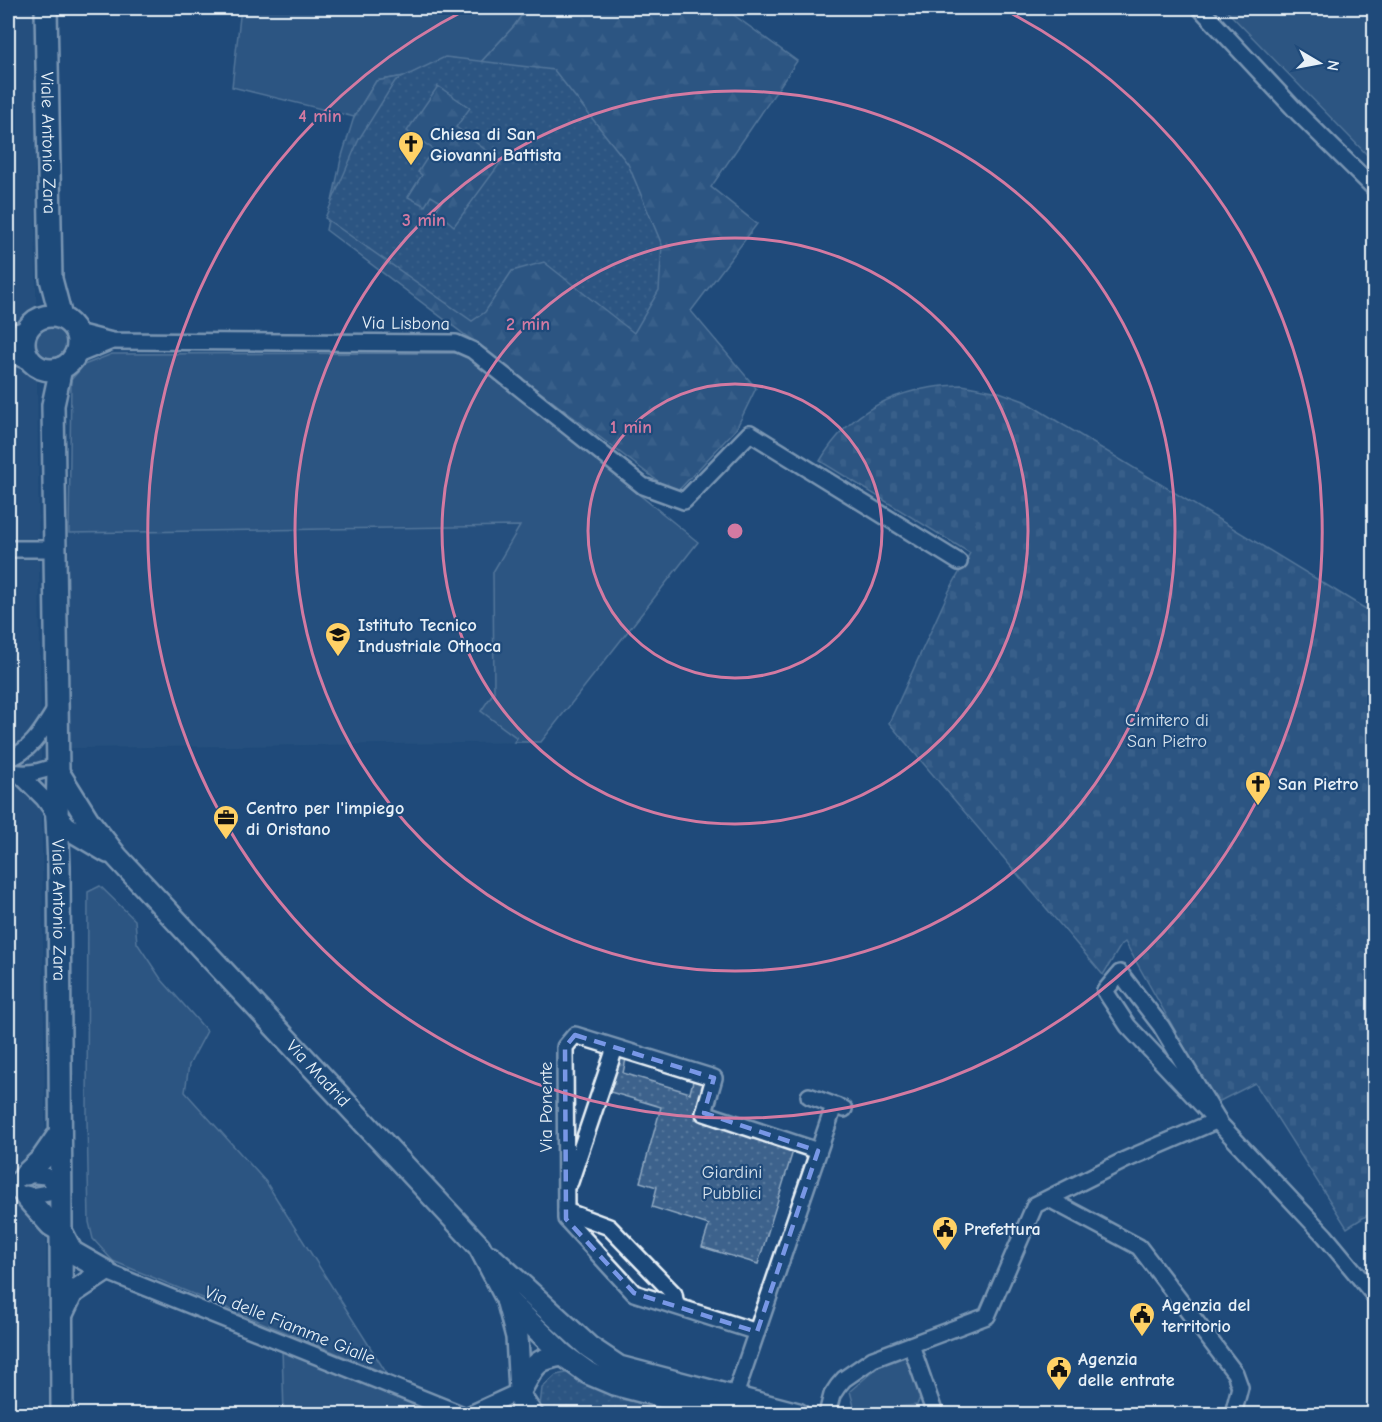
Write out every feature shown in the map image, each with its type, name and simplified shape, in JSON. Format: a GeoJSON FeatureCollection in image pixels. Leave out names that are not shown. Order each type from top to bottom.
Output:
{"type":"FeatureCollection","features":[{"type":"Feature","properties":{"kind":"main road","name":"Viale Antonio Zara"},"geometry":{"type":"LineString","coordinates":[[34,324],[51,279],[46,8]]}},
{"type":"Feature","properties":{"kind":"main road"},"geometry":{"type":"LineString","coordinates":[[68,320],[77,332],[78,348],[52,364],[27,355],[24,346],[34,324],[68,320]]}},
{"type":"Feature","properties":{"kind":"main road","name":"Viale Antonio Zara"},"geometry":{"type":"LineString","coordinates":[[52,364],[56,549],[62,1414]]}},
{"type":"Feature","properties":{"kind":"main road","name":"Via Madrid"},"geometry":{"type":"LineString","coordinates":[[58,768],[88,820],[117,857],[479,1246],[507,1299]]}},
{"type":"Feature","properties":{"kind":"main road","name":"Via Madrid"},"geometry":{"type":"LineString","coordinates":[[57,817],[66,827],[117,857]]}},
{"type":"Feature","properties":{"kind":"main road"},"geometry":{"type":"LineString","coordinates":[[59,866],[75,847],[83,844],[94,845]]}},
{"type":"Feature","properties":{"kind":"main road"},"geometry":{"type":"LineString","coordinates":[[26,1174],[42,1159],[60,1133]]}},
{"type":"Feature","properties":{"kind":"main road"},"geometry":{"type":"LineString","coordinates":[[14,1190],[51,1225],[61,1231],[72,1252],[105,1271],[72,1293],[62,1315]]}},
{"type":"Feature","properties":{"kind":"main road"},"geometry":{"type":"LineString","coordinates":[[479,1246],[589,1347],[619,1367]]}},
{"type":"Feature","properties":{"kind":"main road"},"geometry":{"type":"LineString","coordinates":[[512,1276],[552,1325],[557,1349]]}},
{"type":"Feature","properties":{"kind":"main road"},"geometry":{"type":"LineString","coordinates":[[507,1299],[557,1349],[588,1373],[614,1384],[731,1409],[798,1414]]}},
{"type":"Feature","properties":{"kind":"main road"},"geometry":{"type":"LineString","coordinates":[[507,1299],[516,1337],[520,1391]]}},
{"type":"Feature","properties":{"kind":"main road"},"geometry":{"type":"LineString","coordinates":[[520,1391],[534,1366],[557,1349],[563,1340],[598,1363],[619,1367],[731,1409]]}},
{"type":"Feature","properties":{"kind":"street"},"geometry":{"type":"LineString","coordinates":[[1200,8],[1299,114],[1374,188]]}},
{"type":"Feature","properties":{"kind":"street","name":"Via Lisbona"},"geometry":{"type":"LineString","coordinates":[[77,332],[112,341],[456,343],[472,350],[643,486],[684,501],[750,433],[959,562]]}},
{"type":"Feature","properties":{"kind":"street","name":"Via Lisbona"},"geometry":{"type":"LineString","coordinates":[[52,364],[112,341]]}},
{"type":"Feature","properties":{"kind":"street"},"geometry":{"type":"LineString","coordinates":[[8,353],[52,364]]}},
{"type":"Feature","properties":{"kind":"street"},"geometry":{"type":"LineString","coordinates":[[8,549],[56,549]]}},
{"type":"Feature","properties":{"kind":"street"},"geometry":{"type":"LineString","coordinates":[[8,759],[31,746],[57,707]]}},
{"type":"Feature","properties":{"kind":"street"},"geometry":{"type":"LineString","coordinates":[[13,772],[37,774],[58,768]]}},
{"type":"Feature","properties":{"kind":"street"},"geometry":{"type":"LineString","coordinates":[[13,772],[44,799],[57,817]]}},
{"type":"Feature","properties":{"kind":"street"},"geometry":{"type":"LineString","coordinates":[[1218,1120],[1161,1026],[1120,974],[1105,991],[1128,1026],[1325,1236],[1374,1295]]}},
{"type":"Feature","properties":{"kind":"street","name":"Via Ponente"},"geometry":{"type":"LineString","coordinates":[[566,1211],[565,1047],[575,1035],[714,1078],[704,1113],[818,1151]]}},
{"type":"Feature","properties":{"kind":"street"},"geometry":{"type":"LineString","coordinates":[[566,1194],[615,1048]]}},
{"type":"Feature","properties":{"kind":"street"},"geometry":{"type":"LineString","coordinates":[[731,1409],[818,1151],[839,1107],[809,1096]]}},
{"type":"Feature","properties":{"kind":"street"},"geometry":{"type":"LineString","coordinates":[[827,1414],[832,1395],[844,1379],[873,1359],[987,1316],[1035,1205],[1125,1160],[1218,1120]]}},
{"type":"Feature","properties":{"kind":"street"},"geometry":{"type":"LineString","coordinates":[[26,1174],[45,1176],[60,1185],[48,1193],[14,1190],[26,1174]]}},
{"type":"Feature","properties":{"kind":"street"},"geometry":{"type":"LineString","coordinates":[[1049,1199],[1139,1247],[1235,1373],[1239,1397],[1233,1414]]}},
{"type":"Feature","properties":{"kind":"street"},"geometry":{"type":"LineString","coordinates":[[676,1305],[674,1294],[609,1227],[566,1211],[566,1219],[634,1293],[757,1332]]}},
{"type":"Feature","properties":{"kind":"street","name":"Via delle Fiamme Gialle"},"geometry":{"type":"LineString","coordinates":[[105,1271],[461,1414]]}},
{"type":"Feature","properties":{"kind":"street"},"geometry":{"type":"LineString","coordinates":[[911,1345],[935,1414]]}},
{"type":"Feature","properties":{"kind":"street"},"geometry":{"type":"LineString","coordinates":[[470,1414],[520,1391]]}},
{"type":"Feature","properties":{"kind":"street"},"geometry":{"type":"LineString","coordinates":[[518,1414],[520,1391]]}},
{"type":"Feature","properties":{"kind":"street"},"geometry":{"type":"LineString","coordinates":[[520,1391],[535,1414]]}},
{"type":"Feature","properties":{"kind":"highlighted area"},"geometry":{"type":"Polygon","coordinates":[[[575,1035],[714,1078],[704,1113],[818,1151],[757,1332],[634,1293],[566,1219],[565,1047],[575,1035]]]}},
{"type":"Feature","properties":{"kind":"shaded area"},"geometry":{"type":"Polygon","coordinates":[[[8,8],[33,8],[48,1414],[8,1414],[8,8]]]}},
{"type":"Feature","properties":{"kind":"shaded area","name":"Istituto Tecnico Industriale Othoca"},"geometry":{"type":"Polygon","coordinates":[[[676,525],[698,542],[541,742],[70,748],[69,533],[676,525]]]}},
{"type":"Feature","properties":{"kind":"green space"},"geometry":{"type":"Polygon","coordinates":[[[241,8],[527,8],[514,26],[480,63],[376,81],[354,117],[232,87],[241,8]]]}},
{"type":"Feature","properties":{"kind":"green space"},"geometry":{"type":"Polygon","coordinates":[[[527,8],[724,8],[797,61],[711,187],[757,224],[691,311],[756,388],[736,429],[675,494],[326,230],[341,159],[354,117],[376,81],[480,63],[514,26],[527,8]]]}},
{"type":"Feature","properties":{"kind":"green space"},"geometry":{"type":"Polygon","coordinates":[[[1224,8],[1374,8],[1374,162],[1224,8]]]}},
{"type":"Feature","properties":{"kind":"green space"},"geometry":{"type":"Polygon","coordinates":[[[445,57],[554,70],[628,164],[662,245],[659,290],[634,333],[544,262],[512,271],[485,312],[472,321],[325,218],[359,139],[395,81],[445,57]],[[438,86],[407,131],[433,149],[418,172],[422,175],[408,197],[425,206],[431,196],[441,202],[436,211],[454,226],[501,162],[456,127],[470,108],[438,86]]]}},
{"type":"Feature","properties":{"kind":"green space"},"geometry":{"type":"Polygon","coordinates":[[[51,324],[65,329],[70,343],[65,357],[51,362],[37,357],[32,343],[37,329],[51,324]]]}},
{"type":"Feature","properties":{"kind":"green space"},"geometry":{"type":"Polygon","coordinates":[[[463,353],[698,542],[541,742],[514,742],[517,738],[481,711],[494,692],[493,572],[520,526],[69,533],[71,380],[84,365],[112,354],[463,353]]]}},
{"type":"Feature","properties":{"kind":"green space","name":"Cimitero di San Pietro"},"geometry":{"type":"Polygon","coordinates":[[[962,385],[999,392],[1024,401],[1374,614],[1374,1211],[1347,1228],[1255,1083],[1216,1103],[1125,942],[1103,975],[889,723],[949,591],[970,553],[820,461],[847,427],[880,404],[919,390],[962,385]]]}},
{"type":"Feature","properties":{"kind":"green space"},"geometry":{"type":"Polygon","coordinates":[[[100,886],[135,920],[137,943],[161,979],[207,1031],[189,1065],[185,1092],[266,1182],[387,1374],[113,1261],[93,1239],[89,1222],[87,1118],[88,892],[100,886]]]}},
{"type":"Feature","properties":{"kind":"green space","name":"Giardini Pubblici"},"geometry":{"type":"Polygon","coordinates":[[[616,1056],[626,1059],[623,1073],[690,1093],[693,1081],[706,1084],[695,1119],[793,1151],[758,1264],[702,1247],[709,1225],[652,1207],[657,1187],[640,1182],[661,1107],[607,1091],[616,1056]]]}},
{"type":"Feature","properties":{"kind":"green space"},"geometry":{"type":"Polygon","coordinates":[[[282,1349],[447,1414],[284,1414],[282,1349]]]}},
{"type":"Feature","properties":{"kind":"green space"},"geometry":{"type":"Polygon","coordinates":[[[905,1357],[921,1395],[917,1405],[897,1407],[884,1414],[856,1414],[850,1391],[878,1367],[905,1357]]]}},
{"type":"Feature","properties":{"kind":"green space"},"geometry":{"type":"Polygon","coordinates":[[[576,1371],[612,1397],[688,1414],[545,1414],[540,1406],[542,1388],[556,1375],[576,1371]]]}},
{"type":"Feature","properties":{"kind":"place","name":"Chiesa di San Giovanni Battista"},"geometry":{"type":"Point","coordinates":[411,167]}},
{"type":"Feature","properties":{"kind":"place","name":"Istituto Tecnico Industriale Othoca"},"geometry":{"type":"Point","coordinates":[338,658]}},
{"type":"Feature","properties":{"kind":"place","name":"San Pietro"},"geometry":{"type":"Point","coordinates":[1258,807]}},
{"type":"Feature","properties":{"kind":"place","name":"Centro per l'impiego di Oristano"},"geometry":{"type":"Point","coordinates":[226,841]}},
{"type":"Feature","properties":{"kind":"place","name":"Prefettura"},"geometry":{"type":"Point","coordinates":[945,1252]}},
{"type":"Feature","properties":{"kind":"place","name":"Agenzia del territorio"},"geometry":{"type":"Point","coordinates":[1142,1338]}},
{"type":"Feature","properties":{"kind":"place","name":"Agenzia delle entrate"},"geometry":{"type":"Point","coordinates":[1059,1392]}}]}
